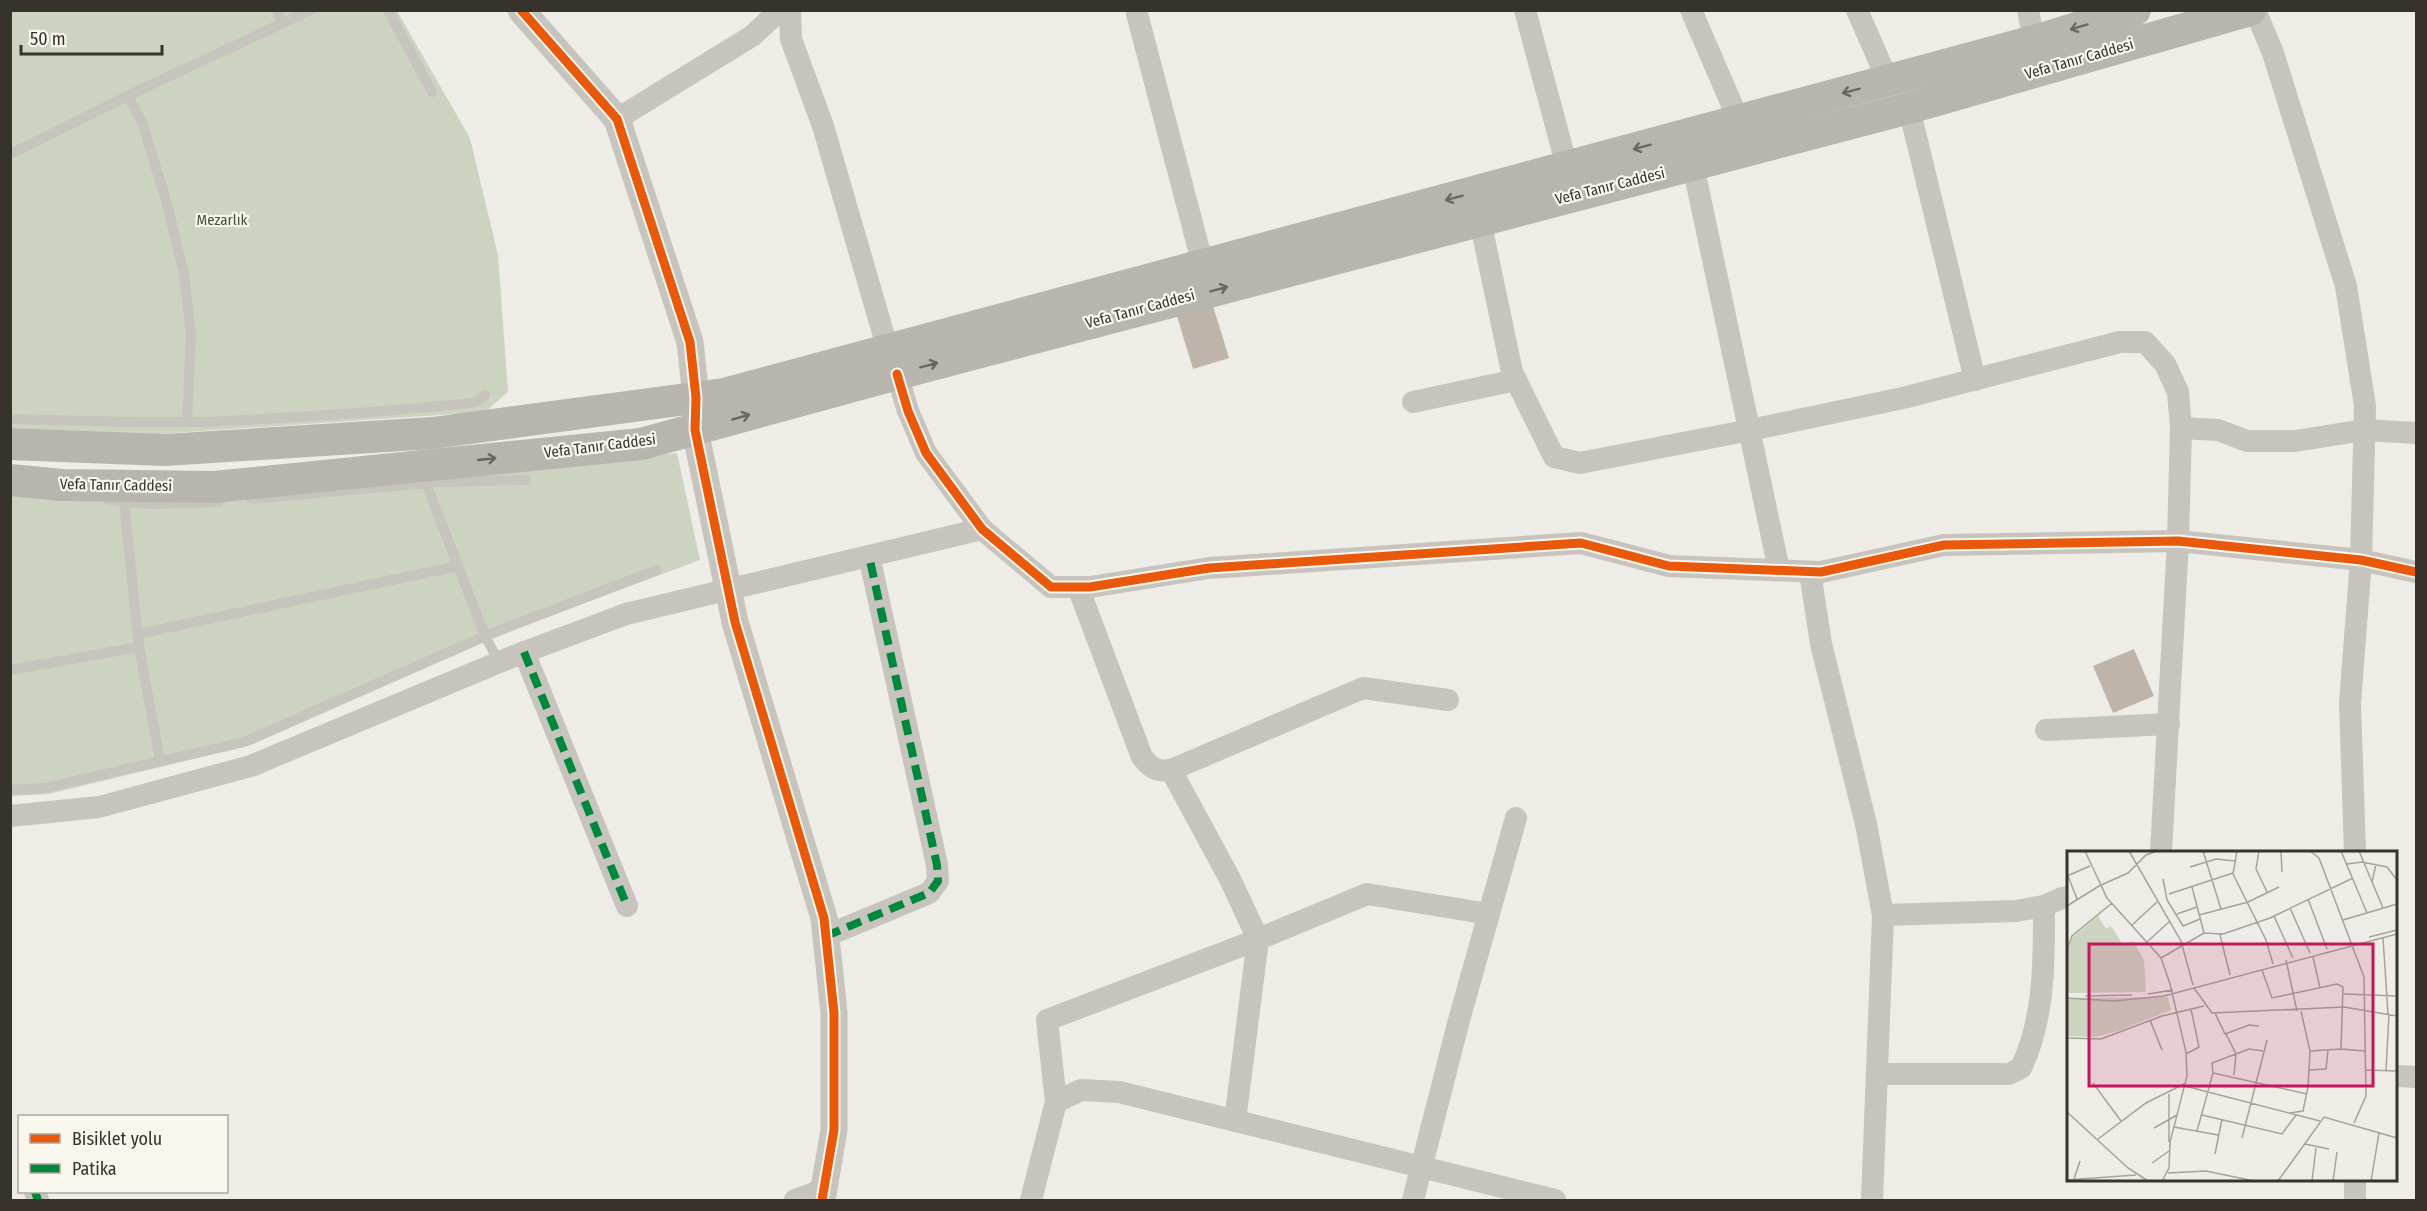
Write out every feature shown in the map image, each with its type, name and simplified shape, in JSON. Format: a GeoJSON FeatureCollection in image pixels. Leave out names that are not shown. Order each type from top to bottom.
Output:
{"type":"FeatureCollection","features":[{"type":"Feature","properties":{"kind":"main road","name":"Vefa Tanır Caddesi"},"geometry":{"type":"LineString","coordinates":[[10,480],[62,485],[214,487],[641,444],[695,430],[892,362],[1203,266],[2034,41],[2135,10]]}},
{"type":"Feature","properties":{"kind":"main road","name":"Vefa Tanır Caddesi"},"geometry":{"type":"LineString","coordinates":[[10,444],[165,450],[433,434],[724,394],[892,362],[1480,220],[1693,165],[1909,108],[2250,10]]}},
{"type":"Feature","properties":{"kind":"street"},"geometry":{"type":"LineString","coordinates":[[521,10],[617,119],[690,342],[696,398],[695,430],[735,622],[824,918],[834,1013],[834,1130],[824,1195],[795,1200]]}},
{"type":"Feature","properties":{"kind":"street"},"geometry":{"type":"LineString","coordinates":[[617,119],[752,36],[780,10]]}},
{"type":"Feature","properties":{"kind":"street"},"geometry":{"type":"LineString","coordinates":[[790,10],[791,39],[823,126],[892,362],[908,411],[926,453],[982,529],[1051,587],[1090,587],[1209,568],[1581,543],[1669,566],[1821,572],[1944,545],[2178,541],[2361,560],[2416,572]]}},
{"type":"Feature","properties":{"kind":"street"},"geometry":{"type":"LineString","coordinates":[[1136,10],[1203,266]]}},
{"type":"Feature","properties":{"kind":"street"},"geometry":{"type":"LineString","coordinates":[[1526,10],[1568,167]]}},
{"type":"Feature","properties":{"kind":"street"},"geometry":{"type":"LineString","coordinates":[[1691,10],[1739,121]]}},
{"type":"Feature","properties":{"kind":"street"},"geometry":{"type":"LineString","coordinates":[[1857,10],[1888,81]]}},
{"type":"Feature","properties":{"kind":"street"},"geometry":{"type":"LineString","coordinates":[[2028,10],[2034,41]]}},
{"type":"Feature","properties":{"kind":"street"},"geometry":{"type":"LineString","coordinates":[[2255,10],[2272,53],[2346,285],[2364,406],[2361,560],[2350,703],[2355,851]]}},
{"type":"Feature","properties":{"kind":"street"},"geometry":{"type":"LineString","coordinates":[[1909,108],[1974,380]]}},
{"type":"Feature","properties":{"kind":"street"},"geometry":{"type":"LineString","coordinates":[[1686,135],[1779,570]]}},
{"type":"Feature","properties":{"kind":"street"},"geometry":{"type":"LineString","coordinates":[[1480,220],[1512,372],[1554,457],[1580,463],[1903,398],[2120,342],[2145,342],[2165,364],[2178,392],[2181,428],[2178,541],[2161,851]]}},
{"type":"Feature","properties":{"kind":"street"},"geometry":{"type":"LineString","coordinates":[[1413,402],[1516,380]]}},
{"type":"Feature","properties":{"kind":"street"},"geometry":{"type":"LineString","coordinates":[[2181,428],[2218,430],[2247,441],[2295,441],[2364,430],[2416,433]]}},
{"type":"Feature","properties":{"kind":"street"},"geometry":{"type":"LineString","coordinates":[[10,816],[99,807],[251,766],[499,662],[626,614],[982,529]]}},
{"type":"Feature","properties":{"kind":"street"},"geometry":{"type":"LineString","coordinates":[[826,936],[929,893],[938,881],[937,865],[869,556]]}},
{"type":"Feature","properties":{"kind":"street"},"geometry":{"type":"LineString","coordinates":[[1810,572],[1821,644],[1866,824],[1883,915],[1872,1200]]}},
{"type":"Feature","properties":{"kind":"street"},"geometry":{"type":"LineString","coordinates":[[1078,587],[1142,757],[1151,768],[1160,772],[1171,770],[1363,688],[1448,700]]}},
{"type":"Feature","properties":{"kind":"street"},"geometry":{"type":"LineString","coordinates":[[524,652],[627,906]]}},
{"type":"Feature","properties":{"kind":"street"},"geometry":{"type":"LineString","coordinates":[[2046,730],[2169,724]]}},
{"type":"Feature","properties":{"kind":"street"},"geometry":{"type":"LineString","coordinates":[[1171,770],[1230,879],[1258,939],[1235,1121]]}},
{"type":"Feature","properties":{"kind":"street"},"geometry":{"type":"LineString","coordinates":[[1413,1200],[1459,1020],[1516,818]]}},
{"type":"Feature","properties":{"kind":"street"},"geometry":{"type":"LineString","coordinates":[[1031,1200],[1056,1102],[1047,1020],[1258,939],[1367,894],[1489,915]]}},
{"type":"Feature","properties":{"kind":"street"},"geometry":{"type":"LineString","coordinates":[[1883,915],[2016,911],[2044,906],[2067,897]]}},
{"type":"Feature","properties":{"kind":"street"},"geometry":{"type":"LineString","coordinates":[[1877,1074],[2009,1074],[2021,1068],[2031,1048],[2038,1024],[2044,906]]}},
{"type":"Feature","properties":{"kind":"street"},"geometry":{"type":"LineString","coordinates":[[2397,1076],[2416,1077]]}},
{"type":"Feature","properties":{"kind":"street"},"geometry":{"type":"LineString","coordinates":[[1056,1102],[1081,1090],[1119,1092],[1555,1200]]}},
{"type":"Feature","properties":{"kind":"street"},"geometry":{"type":"LineString","coordinates":[[2355,1181],[2355,1200]]}},
{"type":"Feature","properties":{"kind":"lane"},"geometry":{"type":"LineString","coordinates":[[277,10],[282,24]]}},
{"type":"Feature","properties":{"kind":"lane"},"geometry":{"type":"LineString","coordinates":[[12,150],[311,10]]}},
{"type":"Feature","properties":{"kind":"lane"},"geometry":{"type":"LineString","coordinates":[[388,10],[432,92]]}},
{"type":"Feature","properties":{"kind":"lane"},"geometry":{"type":"LineString","coordinates":[[129,97],[142,125],[167,204],[184,274],[191,335],[187,423]]}},
{"type":"Feature","properties":{"kind":"lane"},"geometry":{"type":"LineString","coordinates":[[10,418],[187,423],[267,420],[439,407],[476,402],[485,395]]}},
{"type":"Feature","properties":{"kind":"lane"},"geometry":{"type":"LineString","coordinates":[[94,499],[191,504],[426,483],[526,480]]}},
{"type":"Feature","properties":{"kind":"lane"},"geometry":{"type":"LineString","coordinates":[[426,483],[485,636],[499,662]]}},
{"type":"Feature","properties":{"kind":"lane"},"geometry":{"type":"LineString","coordinates":[[10,492],[70,497]]}},
{"type":"Feature","properties":{"kind":"lane"},"geometry":{"type":"LineString","coordinates":[[124,502],[139,647],[160,760]]}},
{"type":"Feature","properties":{"kind":"lane"},"geometry":{"type":"LineString","coordinates":[[138,634],[458,566]]}},
{"type":"Feature","properties":{"kind":"lane"},"geometry":{"type":"LineString","coordinates":[[10,790],[44,788],[244,742],[485,636],[657,570]]}},
{"type":"Feature","properties":{"kind":"lane"},"geometry":{"type":"LineString","coordinates":[[10,670],[139,647]]}},
{"type":"Feature","properties":{"kind":"green space","name":"Mezarlık"},"geometry":{"type":"Polygon","coordinates":[[[11,11],[397,11],[470,138],[498,255],[508,392],[485,412],[157,434],[11,428],[11,11]]]}},
{"type":"Feature","properties":{"kind":"green space"},"geometry":{"type":"Polygon","coordinates":[[[677,453],[700,560],[512,630],[251,745],[49,794],[11,796],[11,483],[474,471],[677,453]]]}},
{"type":"Feature","properties":{"kind":"building"},"geometry":{"type":"Polygon","coordinates":[[[1213,306],[1229,358],[1193,369],[1177,316],[1213,306]]]}},
{"type":"Feature","properties":{"kind":"building"},"geometry":{"type":"Polygon","coordinates":[[[2134,649],[2154,696],[2113,713],[2093,666],[2134,649]]]}},
{"type":"Feature","properties":{"kind":"marked path"},"geometry":{"type":"LineString","coordinates":[[826,936],[929,893],[938,881],[937,865],[869,556]]}},
{"type":"Feature","properties":{"kind":"marked path"},"geometry":{"type":"LineString","coordinates":[[524,652],[627,906]]}},
{"type":"Feature","properties":{"kind":"marked path"},"geometry":{"type":"LineString","coordinates":[[35,1193],[38,1200]]}},
{"type":"Feature","properties":{"kind":"cycle path"},"geometry":{"type":"LineString","coordinates":[[521,10],[617,119],[690,342],[696,398],[695,430],[735,622],[824,918],[834,1013],[834,1130],[822,1200]]}},
{"type":"Feature","properties":{"kind":"cycle path"},"geometry":{"type":"LineString","coordinates":[[897,374],[908,411],[926,453],[982,529],[1051,587],[1090,587],[1209,568],[1581,543],[1669,566],[1821,572],[1944,545],[2178,541],[2361,560],[2416,572]]}}]}
